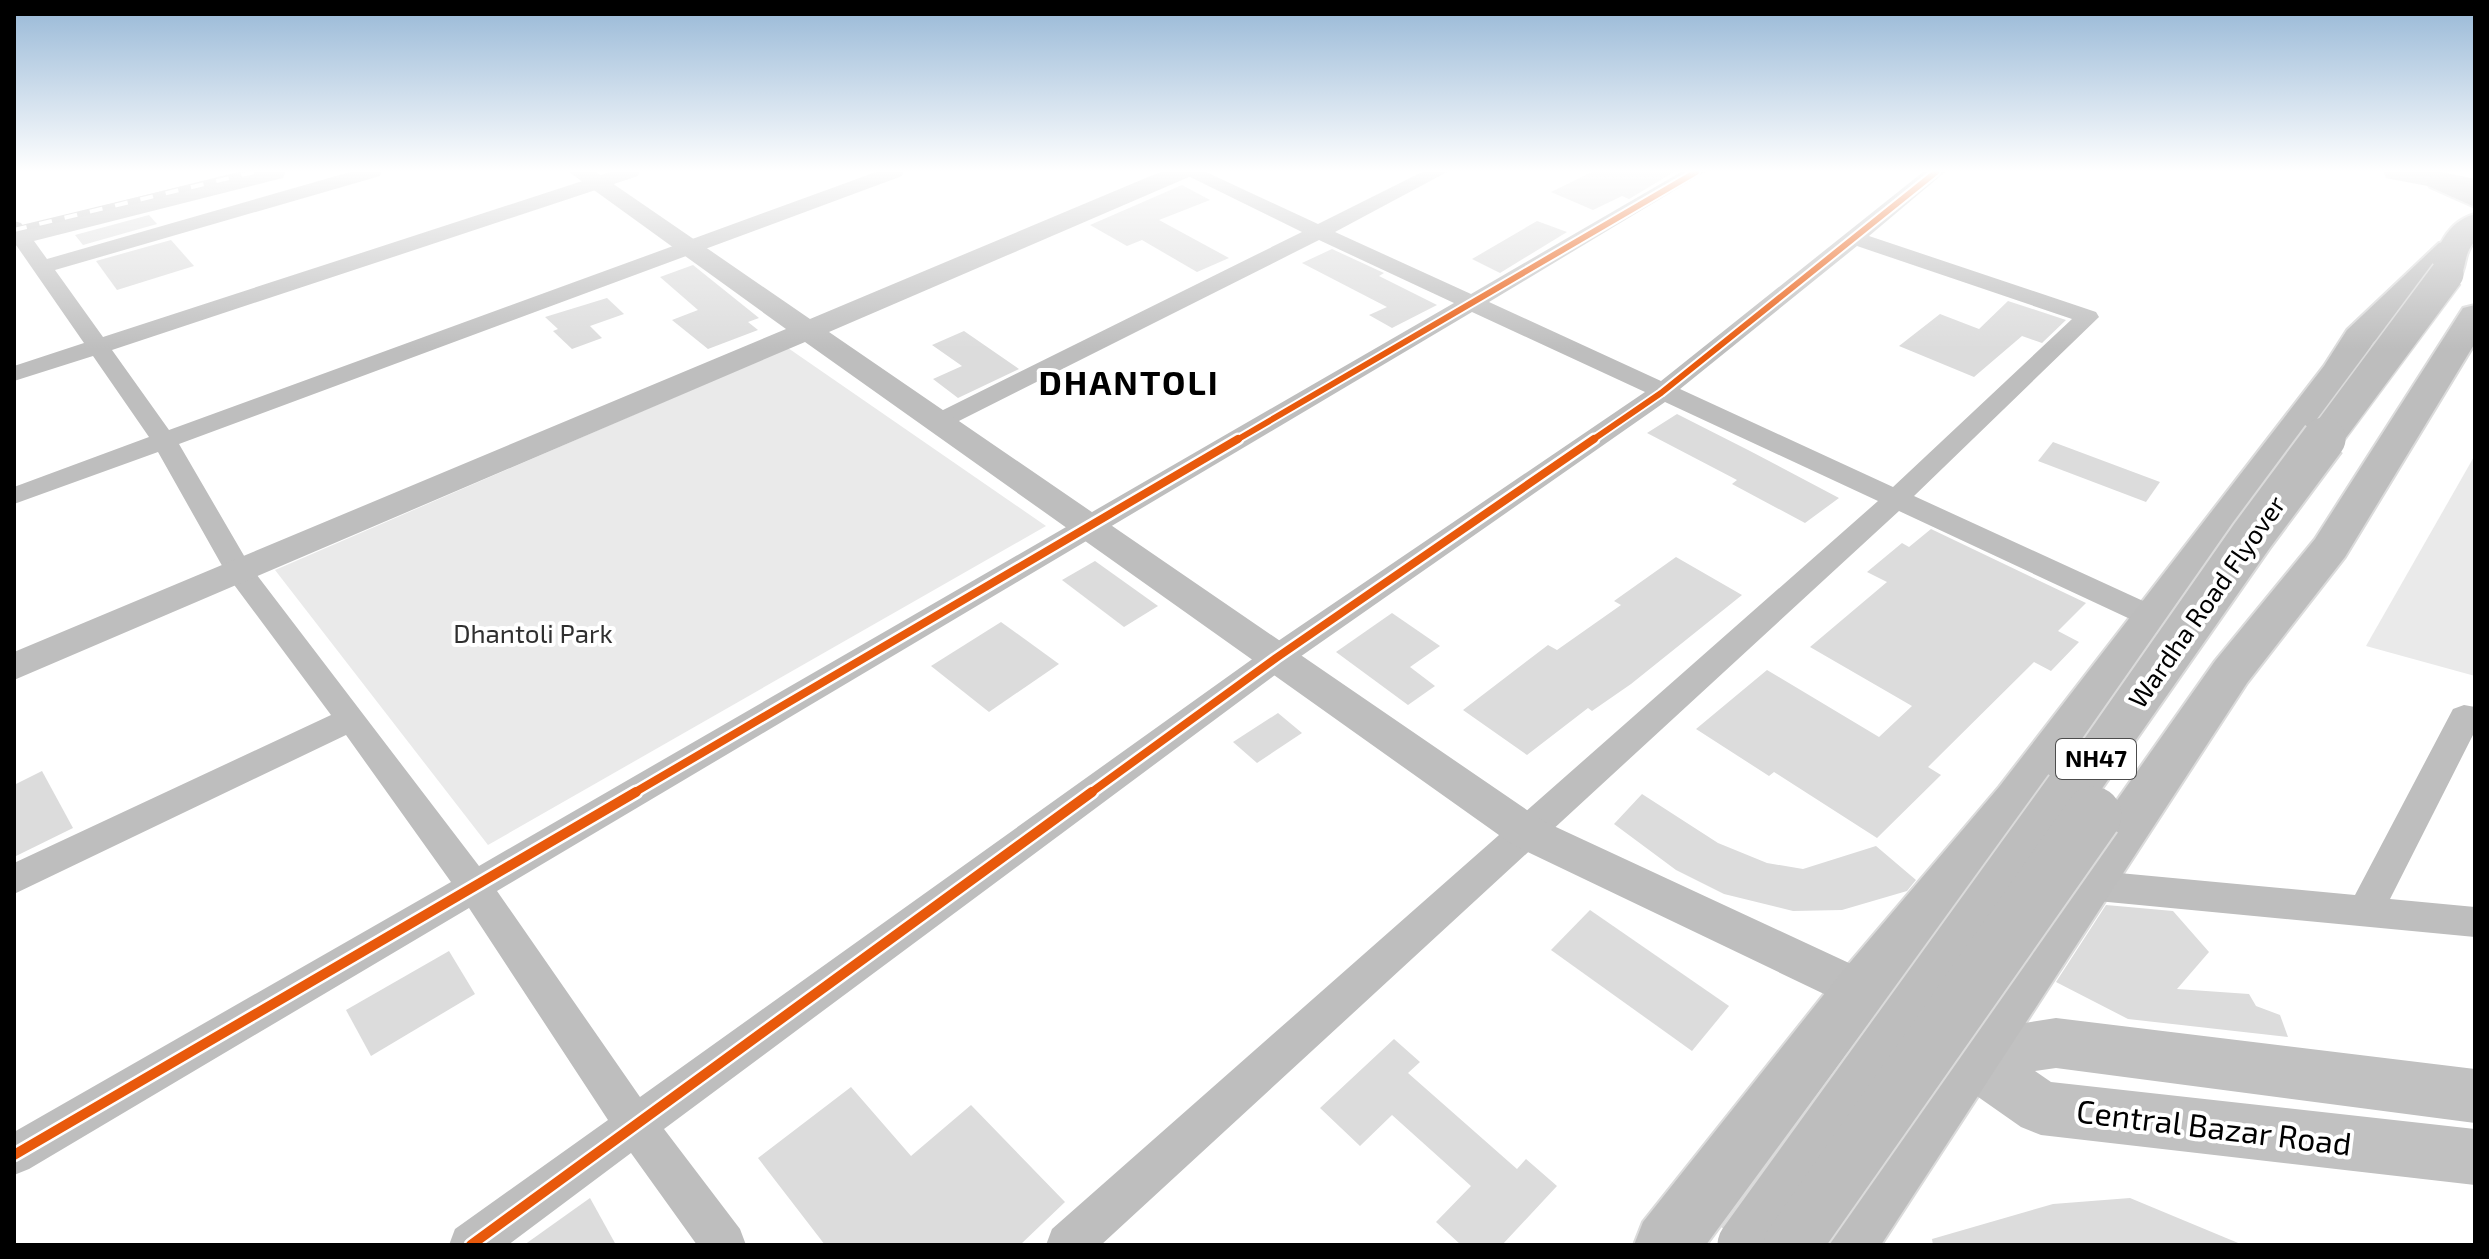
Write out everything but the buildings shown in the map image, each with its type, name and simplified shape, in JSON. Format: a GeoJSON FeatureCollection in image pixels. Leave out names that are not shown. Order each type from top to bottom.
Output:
{"type":"FeatureCollection","features":[{"type":"Feature","properties":{"kind":"main road","name":"NH47"},"geometry":{"type":"LineString","coordinates":[[2457,268],[2472,231]]}},
{"type":"Feature","properties":{"kind":"main road"},"geometry":{"type":"LineString","coordinates":[[1666,1245],[1861,990],[2017,801],[2339,370],[2359,337],[2457,268]]}},
{"type":"Feature","properties":{"kind":"main road","name":"Wardha Road Flyover"},"geometry":{"type":"LineString","coordinates":[[1746,1245],[2081,781],[2252,536],[2457,268]]}},
{"type":"Feature","properties":{"kind":"main road","name":"Wardha Road Flyover"},"geometry":{"type":"LineString","coordinates":[[1792,1245],[2016,926],[2376,400],[2457,294],[2457,268]]}},
{"type":"Feature","properties":{"kind":"main road"},"geometry":{"type":"LineString","coordinates":[[1843,1245],[2231,672],[2330,548],[2475,315]]}},
{"type":"Feature","properties":{"kind":"main road","name":"Central Bazar Road"},"geometry":{"type":"LineString","coordinates":[[1861,990],[1969,1057],[2041,1108],[2475,1157]]}},
{"type":"Feature","properties":{"kind":"main road"},"geometry":{"type":"LineString","coordinates":[[1969,1057],[2056,1043],[2475,1096]]}},
{"type":"Feature","properties":{"kind":"street"},"geometry":{"type":"LineString","coordinates":[[17,231],[165,442],[239,571],[475,888],[635,1124],[724,1245]]}},
{"type":"Feature","properties":{"kind":"street"},"geometry":{"type":"LineString","coordinates":[[43,267],[169,231]]}},
{"type":"Feature","properties":{"kind":"street"},"geometry":{"type":"LineString","coordinates":[[14,374],[435,231]]}},
{"type":"Feature","properties":{"kind":"street"},"geometry":{"type":"LineString","coordinates":[[666,231],[804,330],[1088,524],[1528,833],[1861,990]]}},
{"type":"Feature","properties":{"kind":"street"},"geometry":{"type":"LineString","coordinates":[[14,496],[738,231]]}},
{"type":"Feature","properties":{"kind":"street"},"geometry":{"type":"LineString","coordinates":[[14,667],[1041,231]]}},
{"type":"Feature","properties":{"kind":"street"},"geometry":{"type":"LineString","coordinates":[[14,1155],[475,888],[1088,524],[1595,231]]}},
{"type":"Feature","properties":{"kind":"street"},"geometry":{"type":"LineString","coordinates":[[471,1245],[1276,658],[1661,393],[1864,231]]}},
{"type":"Feature","properties":{"kind":"street"},"geometry":{"type":"LineString","coordinates":[[938,422],[1317,232],[2154,618]]}},
{"type":"Feature","properties":{"kind":"street"},"geometry":{"type":"LineString","coordinates":[[1068,1245],[1895,500],[2088,317],[1855,238]]}},
{"type":"Feature","properties":{"kind":"street"},"geometry":{"type":"LineString","coordinates":[[2365,912],[2464,717],[2475,719]]}},
{"type":"Feature","properties":{"kind":"street"},"geometry":{"type":"LineString","coordinates":[[14,879],[352,719]]}},
{"type":"Feature","properties":{"kind":"street"},"geometry":{"type":"LineString","coordinates":[[2087,885],[2475,922]]}},
{"type":"Feature","properties":{"kind":"green space","name":"Dhantoli Park"},"geometry":{"type":"Polygon","coordinates":[[[788,348],[1046,526],[488,845],[275,570],[788,348]]]}},
{"type":"Feature","properties":{"kind":"green space"},"geometry":{"type":"Polygon","coordinates":[[[2475,455],[2475,676],[2366,646],[2475,455]]]}},
{"type":"Feature","properties":{"kind":"cycle path"},"geometry":{"type":"LineString","coordinates":[[14,1155],[1595,231]]}},
{"type":"Feature","properties":{"kind":"cycle path"},"geometry":{"type":"LineString","coordinates":[[471,1245],[1276,658],[1661,393],[1863,231]]}},
{"type":"Feature","properties":{"kind":"district","name":"DHANTOLI"},"geometry":{"type":"Point","coordinates":[1129,383]}}]}
